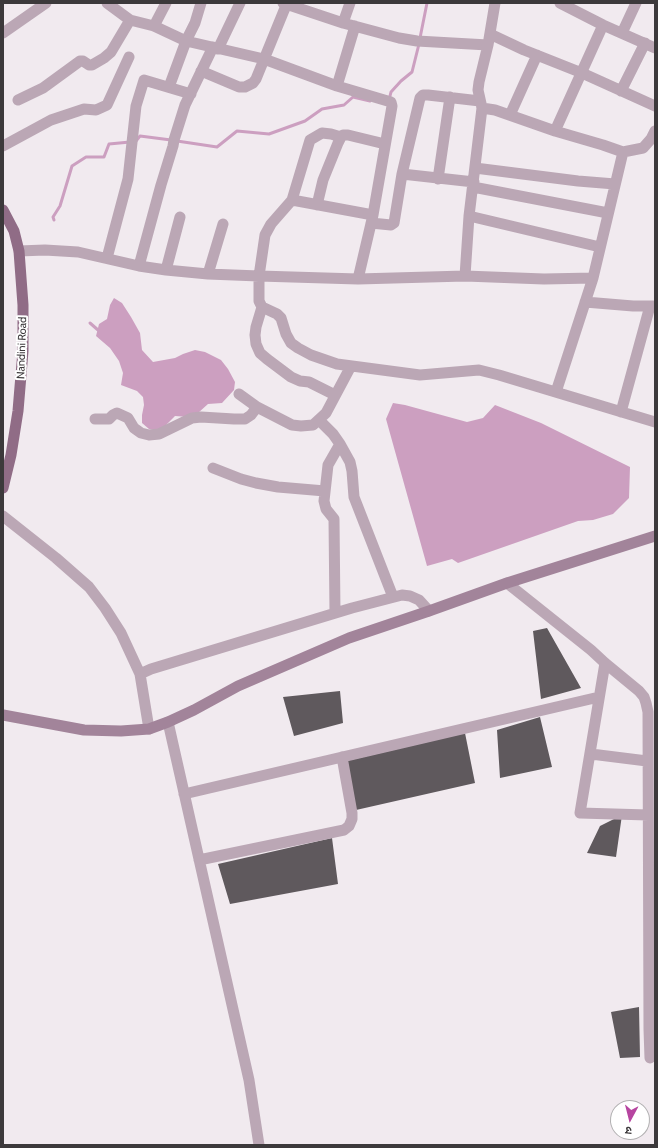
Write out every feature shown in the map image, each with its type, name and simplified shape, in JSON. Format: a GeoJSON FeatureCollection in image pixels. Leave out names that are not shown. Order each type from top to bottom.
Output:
{"type":"FeatureCollection","features":[{"type":"Feature","properties":{"kind":"main road","name":"Nandini Road"},"geometry":{"type":"LineString","coordinates":[[3,210],[14,231],[19,251],[23,305],[23,351],[18,411],[11,454],[3,488]]}},
{"type":"Feature","properties":{"kind":"main road"},"geometry":{"type":"LineString","coordinates":[[3,716],[84,730],[121,731],[149,729],[194,710],[238,686],[349,638],[507,583],[655,536]]}},
{"type":"Feature","properties":{"kind":"street"},"geometry":{"type":"LineString","coordinates":[[3,33],[46,3]]}},
{"type":"Feature","properties":{"kind":"street"},"geometry":{"type":"LineString","coordinates":[[107,3],[130,20],[154,26],[186,41],[264,59],[337,86],[388,102],[392,106],[372,219],[358,279]]}},
{"type":"Feature","properties":{"kind":"street"},"geometry":{"type":"LineString","coordinates":[[154,26],[166,3]]}},
{"type":"Feature","properties":{"kind":"street"},"geometry":{"type":"LineString","coordinates":[[169,87],[186,41],[195,23],[201,3]]}},
{"type":"Feature","properties":{"kind":"street"},"geometry":{"type":"LineString","coordinates":[[139,266],[146,235],[185,105],[240,3]]}},
{"type":"Feature","properties":{"kind":"street"},"geometry":{"type":"LineString","coordinates":[[202,71],[239,87],[245,88],[253,83],[256,79],[286,3],[343,23],[420,41],[488,45]]}},
{"type":"Feature","properties":{"kind":"street"},"geometry":{"type":"LineString","coordinates":[[343,23],[350,3]]}},
{"type":"Feature","properties":{"kind":"street"},"geometry":{"type":"LineString","coordinates":[[465,276],[469,216],[481,105],[478,82],[488,45],[495,3]]}},
{"type":"Feature","properties":{"kind":"street"},"geometry":{"type":"LineString","coordinates":[[560,3],[603,25],[650,46],[620,91]]}},
{"type":"Feature","properties":{"kind":"street"},"geometry":{"type":"LineString","coordinates":[[622,33],[636,3]]}},
{"type":"Feature","properties":{"kind":"street"},"geometry":{"type":"LineString","coordinates":[[18,100],[43,88],[80,61],[92,65],[104,58],[112,52],[130,20]]}},
{"type":"Feature","properties":{"kind":"street"},"geometry":{"type":"LineString","coordinates":[[555,131],[603,25]]}},
{"type":"Feature","properties":{"kind":"street"},"geometry":{"type":"LineString","coordinates":[[337,86],[356,26]]}},
{"type":"Feature","properties":{"kind":"street"},"geometry":{"type":"LineString","coordinates":[[490,34],[655,106]]}},
{"type":"Feature","properties":{"kind":"street"},"geometry":{"type":"LineString","coordinates":[[510,116],[537,55]]}},
{"type":"Feature","properties":{"kind":"street"},"geometry":{"type":"LineString","coordinates":[[3,146],[51,120],[84,109],[96,110],[107,105],[129,57]]}},
{"type":"Feature","properties":{"kind":"street"},"geometry":{"type":"LineString","coordinates":[[107,258],[128,179],[136,106],[144,80],[191,94]]}},
{"type":"Feature","properties":{"kind":"street"},"geometry":{"type":"LineString","coordinates":[[292,200],[372,219],[391,226],[394,223],[402,174],[420,98],[423,95],[450,97],[481,105],[555,131],[603,144],[623,152],[643,148],[651,139],[655,131]]}},
{"type":"Feature","properties":{"kind":"street"},"geometry":{"type":"LineString","coordinates":[[438,179],[450,97]]}},
{"type":"Feature","properties":{"kind":"street"},"geometry":{"type":"LineString","coordinates":[[385,144],[348,135],[341,137],[322,133],[310,140],[292,200],[287,204],[284,211],[268,229],[265,235],[259,276],[259,301],[262,307],[277,314],[281,318],[286,334],[291,343],[323,360],[351,366],[420,375],[479,370],[655,422]]}},
{"type":"Feature","properties":{"kind":"street"},"geometry":{"type":"LineString","coordinates":[[317,205],[323,180],[341,137]]}},
{"type":"Feature","properties":{"kind":"street"},"geometry":{"type":"LineString","coordinates":[[556,392],[593,278],[623,152]]}},
{"type":"Feature","properties":{"kind":"street"},"geometry":{"type":"LineString","coordinates":[[475,168],[578,181],[615,184]]}},
{"type":"Feature","properties":{"kind":"street"},"geometry":{"type":"LineString","coordinates":[[402,174],[473,185],[608,213]]}},
{"type":"Feature","properties":{"kind":"street"},"geometry":{"type":"LineString","coordinates":[[469,216],[600,247]]}},
{"type":"Feature","properties":{"kind":"street"},"geometry":{"type":"LineString","coordinates":[[166,270],[180,217]]}},
{"type":"Feature","properties":{"kind":"street"},"geometry":{"type":"LineString","coordinates":[[208,274],[223,224]]}},
{"type":"Feature","properties":{"kind":"street"},"geometry":{"type":"LineString","coordinates":[[19,251],[62,250],[107,258],[139,266],[208,274],[358,279],[465,276],[544,279],[593,278]]}},
{"type":"Feature","properties":{"kind":"street"},"geometry":{"type":"LineString","coordinates":[[585,302],[653,306],[621,412]]}},
{"type":"Feature","properties":{"kind":"street"},"geometry":{"type":"LineString","coordinates":[[262,307],[255,334],[256,344],[260,353],[291,377],[300,381],[309,382],[335,396]]}},
{"type":"Feature","properties":{"kind":"street"},"geometry":{"type":"LineString","coordinates":[[238,394],[257,407],[292,425],[313,425],[326,413],[351,366]]}},
{"type":"Feature","properties":{"kind":"street"},"geometry":{"type":"LineString","coordinates":[[95,419],[109,419],[117,412],[128,418],[134,428],[140,433],[149,435],[159,434],[192,418],[201,416],[234,420],[245,419],[251,415],[257,407]]}},
{"type":"Feature","properties":{"kind":"street"},"geometry":{"type":"LineString","coordinates":[[319,420],[333,434],[348,457],[352,471],[354,497],[393,597]]}},
{"type":"Feature","properties":{"kind":"street"},"geometry":{"type":"LineString","coordinates":[[335,613],[334,519],[326,509],[324,501],[328,465],[334,451],[340,444]]}},
{"type":"Feature","properties":{"kind":"street"},"geometry":{"type":"LineString","coordinates":[[213,468],[256,483],[278,487],[325,491]]}},
{"type":"Feature","properties":{"kind":"street"},"geometry":{"type":"LineString","coordinates":[[3,516],[56,558],[89,587],[105,608],[121,633],[140,674],[149,729]]}},
{"type":"Feature","properties":{"kind":"street"},"geometry":{"type":"LineString","coordinates":[[507,583],[591,650],[644,697],[648,712],[647,761],[650,1058]]}},
{"type":"Feature","properties":{"kind":"street"},"geometry":{"type":"LineString","coordinates":[[140,674],[151,669],[402,594],[419,600],[429,611]]}},
{"type":"Feature","properties":{"kind":"street"},"geometry":{"type":"LineString","coordinates":[[605,663],[580,813],[648,815]]}},
{"type":"Feature","properties":{"kind":"street"},"geometry":{"type":"LineString","coordinates":[[184,794],[599,697]]}},
{"type":"Feature","properties":{"kind":"street"},"geometry":{"type":"LineString","coordinates":[[168,722],[249,1080],[259,1145]]}},
{"type":"Feature","properties":{"kind":"street"},"geometry":{"type":"LineString","coordinates":[[591,754],[647,761]]}},
{"type":"Feature","properties":{"kind":"street"},"geometry":{"type":"LineString","coordinates":[[199,860],[344,830],[349,826],[352,819],[352,813],[342,757]]}},
{"type":"Feature","properties":{"kind":"shaded area"},"geometry":{"type":"Polygon","coordinates":[[[114,298],[122,303],[131,317],[140,333],[142,350],[153,362],[175,358],[195,350],[205,352],[221,360],[228,369],[235,382],[234,390],[222,403],[208,404],[198,413],[189,417],[175,416],[160,431],[149,429],[142,423],[144,405],[143,397],[137,391],[121,385],[123,373],[119,361],[110,348],[96,336],[99,324],[107,319],[110,305],[114,298]]]}},
{"type":"Feature","properties":{"kind":"shaded area"},"geometry":{"type":"Polygon","coordinates":[[[393,403],[467,422],[483,418],[495,405],[541,423],[630,467],[629,498],[613,514],[593,520],[578,521],[458,563],[452,559],[427,566],[386,419],[393,403]]]}},
{"type":"Feature","properties":{"kind":"building"},"geometry":{"type":"Polygon","coordinates":[[[547,628],[581,688],[541,699],[533,631],[547,628]]]}},
{"type":"Feature","properties":{"kind":"building"},"geometry":{"type":"Polygon","coordinates":[[[340,691],[343,723],[294,736],[283,697],[340,691]]]}},
{"type":"Feature","properties":{"kind":"building"},"geometry":{"type":"Polygon","coordinates":[[[540,717],[552,767],[500,778],[497,730],[540,717]]]}},
{"type":"Feature","properties":{"kind":"building"},"geometry":{"type":"Polygon","coordinates":[[[465,733],[475,783],[356,810],[346,761],[465,733]]]}},
{"type":"Feature","properties":{"kind":"building"},"geometry":{"type":"Polygon","coordinates":[[[622,815],[616,857],[587,853],[600,826],[622,815]]]}},
{"type":"Feature","properties":{"kind":"building"},"geometry":{"type":"Polygon","coordinates":[[[332,838],[338,884],[230,904],[218,864],[332,838]]]}},
{"type":"Feature","properties":{"kind":"building"},"geometry":{"type":"Polygon","coordinates":[[[639,1007],[640,1057],[620,1058],[611,1012],[639,1007]]]}},
{"type":"Feature","properties":{"kind":"waterway"},"geometry":{"type":"LineString","coordinates":[[420,38],[427,3]]}},
{"type":"Feature","properties":{"kind":"waterway"},"geometry":{"type":"LineString","coordinates":[[389,100],[391,92],[412,72],[419,44]]}},
{"type":"Feature","properties":{"kind":"waterway"},"geometry":{"type":"LineString","coordinates":[[177,141],[217,147],[237,131],[269,134],[305,121],[322,109],[344,105],[353,97],[370,101]]}},
{"type":"Feature","properties":{"kind":"waterway"},"geometry":{"type":"LineString","coordinates":[[136,141],[140,136],[171,140]]}},
{"type":"Feature","properties":{"kind":"waterway"},"geometry":{"type":"LineString","coordinates":[[54,220],[53,217],[60,206],[72,166],[86,157],[104,157],[109,144],[130,142]]}},
{"type":"Feature","properties":{"kind":"waterway"},"geometry":{"type":"LineString","coordinates":[[90,323],[98,330]]}}]}
